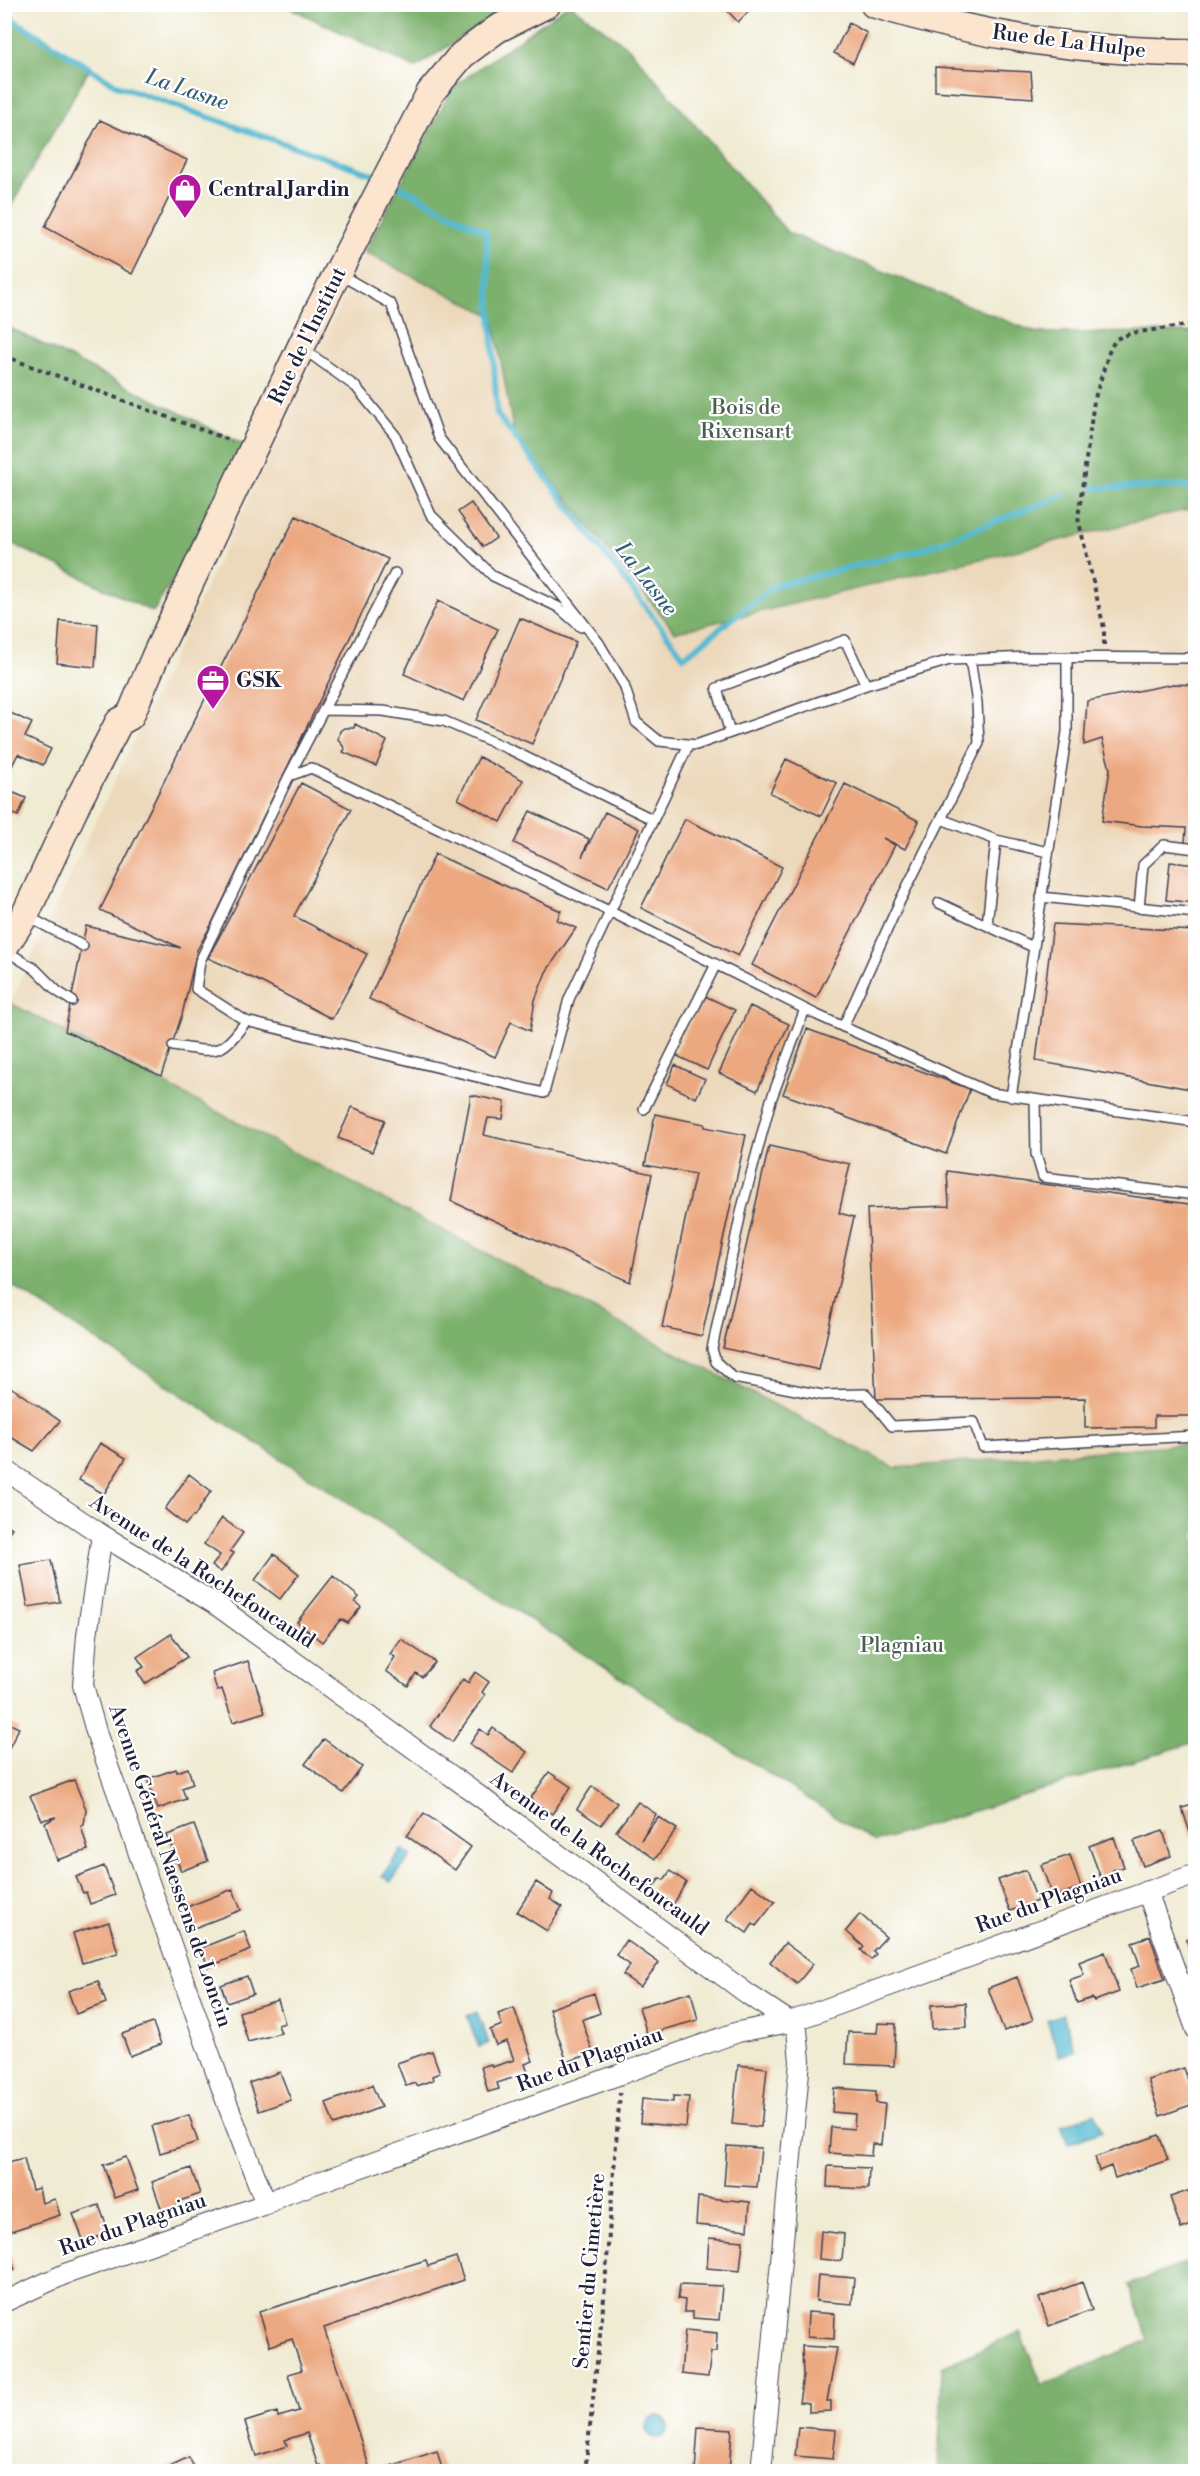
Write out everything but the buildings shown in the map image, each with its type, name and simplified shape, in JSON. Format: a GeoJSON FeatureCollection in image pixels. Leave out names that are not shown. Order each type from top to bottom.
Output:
{"type":"FeatureCollection","features":[{"type":"Feature","properties":{"kind":"street","name":"Rue de l'Institut"},"geometry":{"type":"LineString","coordinates":[[4,948],[25,915],[119,722],[130,716],[252,449],[430,93],[462,55],[497,29],[547,4]]}},
{"type":"Feature","properties":{"kind":"street","name":"Rue de La Hulpe"},"geometry":{"type":"LineString","coordinates":[[874,4],[973,31],[1053,45],[1124,52],[1196,53]]}},
{"type":"Feature","properties":{"kind":"street","name":"Avenue de la Rochefoucauld"},"geometry":{"type":"LineString","coordinates":[[4,1469],[102,1535],[231,1616],[749,1995],[790,2022]]}},
{"type":"Feature","properties":{"kind":"street","name":"Avenue Général Naessens de Loncin"},"geometry":{"type":"LineString","coordinates":[[102,1535],[87,1635],[83,1685],[96,1735],[227,2103],[266,2204]]}},
{"type":"Feature","properties":{"kind":"street","name":"Rue du Plagniau"},"geometry":{"type":"LineString","coordinates":[[4,2302],[65,2274],[266,2204],[286,2194],[621,2073],[738,2032],[790,2022],[1196,1874]]}},
{"type":"Feature","properties":{"kind":"street"},"geometry":{"type":"LineString","coordinates":[[1148,1891],[1196,2029]]}},
{"type":"Feature","properties":{"kind":"street"},"geometry":{"type":"LineString","coordinates":[[761,2472],[800,2061],[797,2030],[790,2022]]}},
{"type":"Feature","properties":{"kind":"lane"},"geometry":{"type":"LineString","coordinates":[[339,273],[391,304],[439,438],[599,643],[624,685],[636,722],[659,741],[696,745],[866,685],[950,660],[1067,657],[1196,658]]}},
{"type":"Feature","properties":{"kind":"lane"},"geometry":{"type":"LineString","coordinates":[[302,348],[356,387],[395,435],[431,515],[493,576],[558,607],[599,643]]}},
{"type":"Feature","properties":{"kind":"lane"},"geometry":{"type":"LineString","coordinates":[[395,573],[289,776],[200,961],[192,988],[246,1021],[544,1093],[569,999],[688,744]]}},
{"type":"Feature","properties":{"kind":"lane"},"geometry":{"type":"LineString","coordinates":[[730,733],[717,688],[845,640],[866,685]]}},
{"type":"Feature","properties":{"kind":"lane"},"geometry":{"type":"LineString","coordinates":[[1011,1096],[1067,732],[1067,657]]}},
{"type":"Feature","properties":{"kind":"lane"},"geometry":{"type":"LineString","coordinates":[[843,1027],[900,901],[979,743],[977,703],[970,659]]}},
{"type":"Feature","properties":{"kind":"lane"},"geometry":{"type":"LineString","coordinates":[[324,710],[383,711],[444,721],[511,750],[652,819]]}},
{"type":"Feature","properties":{"kind":"lane"},"geometry":{"type":"LineString","coordinates":[[289,776],[311,768],[609,911],[805,1009],[991,1093],[1196,1122]]}},
{"type":"Feature","properties":{"kind":"lane"},"geometry":{"type":"LineString","coordinates":[[940,819],[996,840],[1048,852]]}},
{"type":"Feature","properties":{"kind":"lane"},"geometry":{"type":"LineString","coordinates":[[987,925],[996,840]]}},
{"type":"Feature","properties":{"kind":"lane"},"geometry":{"type":"LineString","coordinates":[[1139,908],[1143,865],[1164,845],[1196,849]]}},
{"type":"Feature","properties":{"kind":"lane"},"geometry":{"type":"LineString","coordinates":[[1041,897],[1196,913]]}},
{"type":"Feature","properties":{"kind":"lane"},"geometry":{"type":"LineString","coordinates":[[939,903],[1033,947]]}},
{"type":"Feature","properties":{"kind":"lane"},"geometry":{"type":"LineString","coordinates":[[25,915],[83,946]]}},
{"type":"Feature","properties":{"kind":"lane"},"geometry":{"type":"LineString","coordinates":[[4,948],[36,969],[57,991],[72,1001]]}},
{"type":"Feature","properties":{"kind":"lane"},"geometry":{"type":"LineString","coordinates":[[644,1109],[716,964]]}},
{"type":"Feature","properties":{"kind":"lane"},"geometry":{"type":"LineString","coordinates":[[805,1009],[771,1100],[742,1208],[712,1349],[716,1362],[734,1378],[822,1395],[866,1394],[892,1426],[974,1422],[983,1447],[1196,1436]]}},
{"type":"Feature","properties":{"kind":"lane"},"geometry":{"type":"LineString","coordinates":[[173,1046],[216,1051],[233,1040],[246,1021]]}},
{"type":"Feature","properties":{"kind":"lane"},"geometry":{"type":"LineString","coordinates":[[1035,1100],[1036,1154],[1043,1177],[1196,1195]]}},
{"type":"Feature","properties":{"kind":"path"},"geometry":{"type":"LineString","coordinates":[[1103,658],[1104,628],[1078,518],[1094,400],[1110,349],[1116,339],[1132,333],[1196,324]]}},
{"type":"Feature","properties":{"kind":"path"},"geometry":{"type":"LineString","coordinates":[[4,356],[252,449]]}},
{"type":"Feature","properties":{"kind":"path","name":"Sentier du Cimetière"},"geometry":{"type":"LineString","coordinates":[[585,2472],[604,2298],[621,2073]]}},
{"type":"Feature","properties":{"kind":"shaded area"},"geometry":{"type":"Polygon","coordinates":[[[364,252],[493,316],[514,434],[1190,509],[1195,518],[1195,1443],[895,1468],[10,1003],[364,252]]]}},
{"type":"Feature","properties":{"kind":"green space"},"geometry":{"type":"Polygon","coordinates":[[[284,5],[511,5],[415,68],[284,5]]]}},
{"type":"Feature","properties":{"kind":"green space","name":"Bois de Rixensart"},"geometry":{"type":"Polygon","coordinates":[[[568,5],[628,47],[788,233],[1037,333],[1195,332],[1195,518],[1190,509],[675,632],[514,434],[493,316],[364,252],[453,87],[568,5]]]}},
{"type":"Feature","properties":{"kind":"green space"},"geometry":{"type":"Polygon","coordinates":[[[5,17],[90,68],[5,216],[5,17]]]}},
{"type":"Feature","properties":{"kind":"green space"},"geometry":{"type":"Polygon","coordinates":[[[4,325],[252,449],[153,612],[5,540],[4,325]]]}},
{"type":"Feature","properties":{"kind":"green space","name":"Plagniau"},"geometry":{"type":"Polygon","coordinates":[[[10,1003],[895,1468],[1195,1443],[1195,1742],[875,1842],[5,1281],[4,1012],[10,1003]]]}},
{"type":"Feature","properties":{"kind":"green space"},"geometry":{"type":"Polygon","coordinates":[[[1195,2259],[1195,2471],[938,2471],[942,2367],[1020,2332],[1042,2385],[1148,2340],[1129,2285],[1195,2259]]]}},
{"type":"Feature","properties":{"kind":"water"},"geometry":{"type":"Polygon","coordinates":[[[402,1849],[411,1856],[391,1882],[382,1876],[402,1849]]]}},
{"type":"Feature","properties":{"kind":"water"},"geometry":{"type":"Polygon","coordinates":[[[477,2012],[489,2043],[479,2047],[467,2016],[477,2012]]]}},
{"type":"Feature","properties":{"kind":"water"},"geometry":{"type":"Polygon","coordinates":[[[1063,2014],[1075,2051],[1059,2056],[1047,2020],[1063,2014]]]}},
{"type":"Feature","properties":{"kind":"water"},"geometry":{"type":"Polygon","coordinates":[[[1095,2113],[1102,2131],[1068,2144],[1061,2126],[1095,2113]]]}},
{"type":"Feature","properties":{"kind":"water"},"geometry":{"type":"Polygon","coordinates":[[[657,2416],[665,2419],[668,2427],[665,2435],[657,2438],[649,2435],[646,2427],[649,2419],[657,2416]]]}},
{"type":"Feature","properties":{"kind":"waterway","name":"La Lasne"},"geometry":{"type":"LineString","coordinates":[[4,14],[116,85],[372,174]]}},
{"type":"Feature","properties":{"kind":"waterway","name":"La Lasne"},"geometry":{"type":"LineString","coordinates":[[397,185],[486,232],[497,414],[684,657],[774,586],[923,549],[1064,495]]}},
{"type":"Feature","properties":{"kind":"waterway","name":"La Lasne"},"geometry":{"type":"LineString","coordinates":[[1093,488],[1185,486],[1196,497]]}},
{"type":"Feature","properties":{"kind":"place","name":"Central Jardin"},"geometry":{"type":"Point","coordinates":[185,219]}},
{"type":"Feature","properties":{"kind":"place","name":"GSK"},"geometry":{"type":"Point","coordinates":[213,710]}}]}
